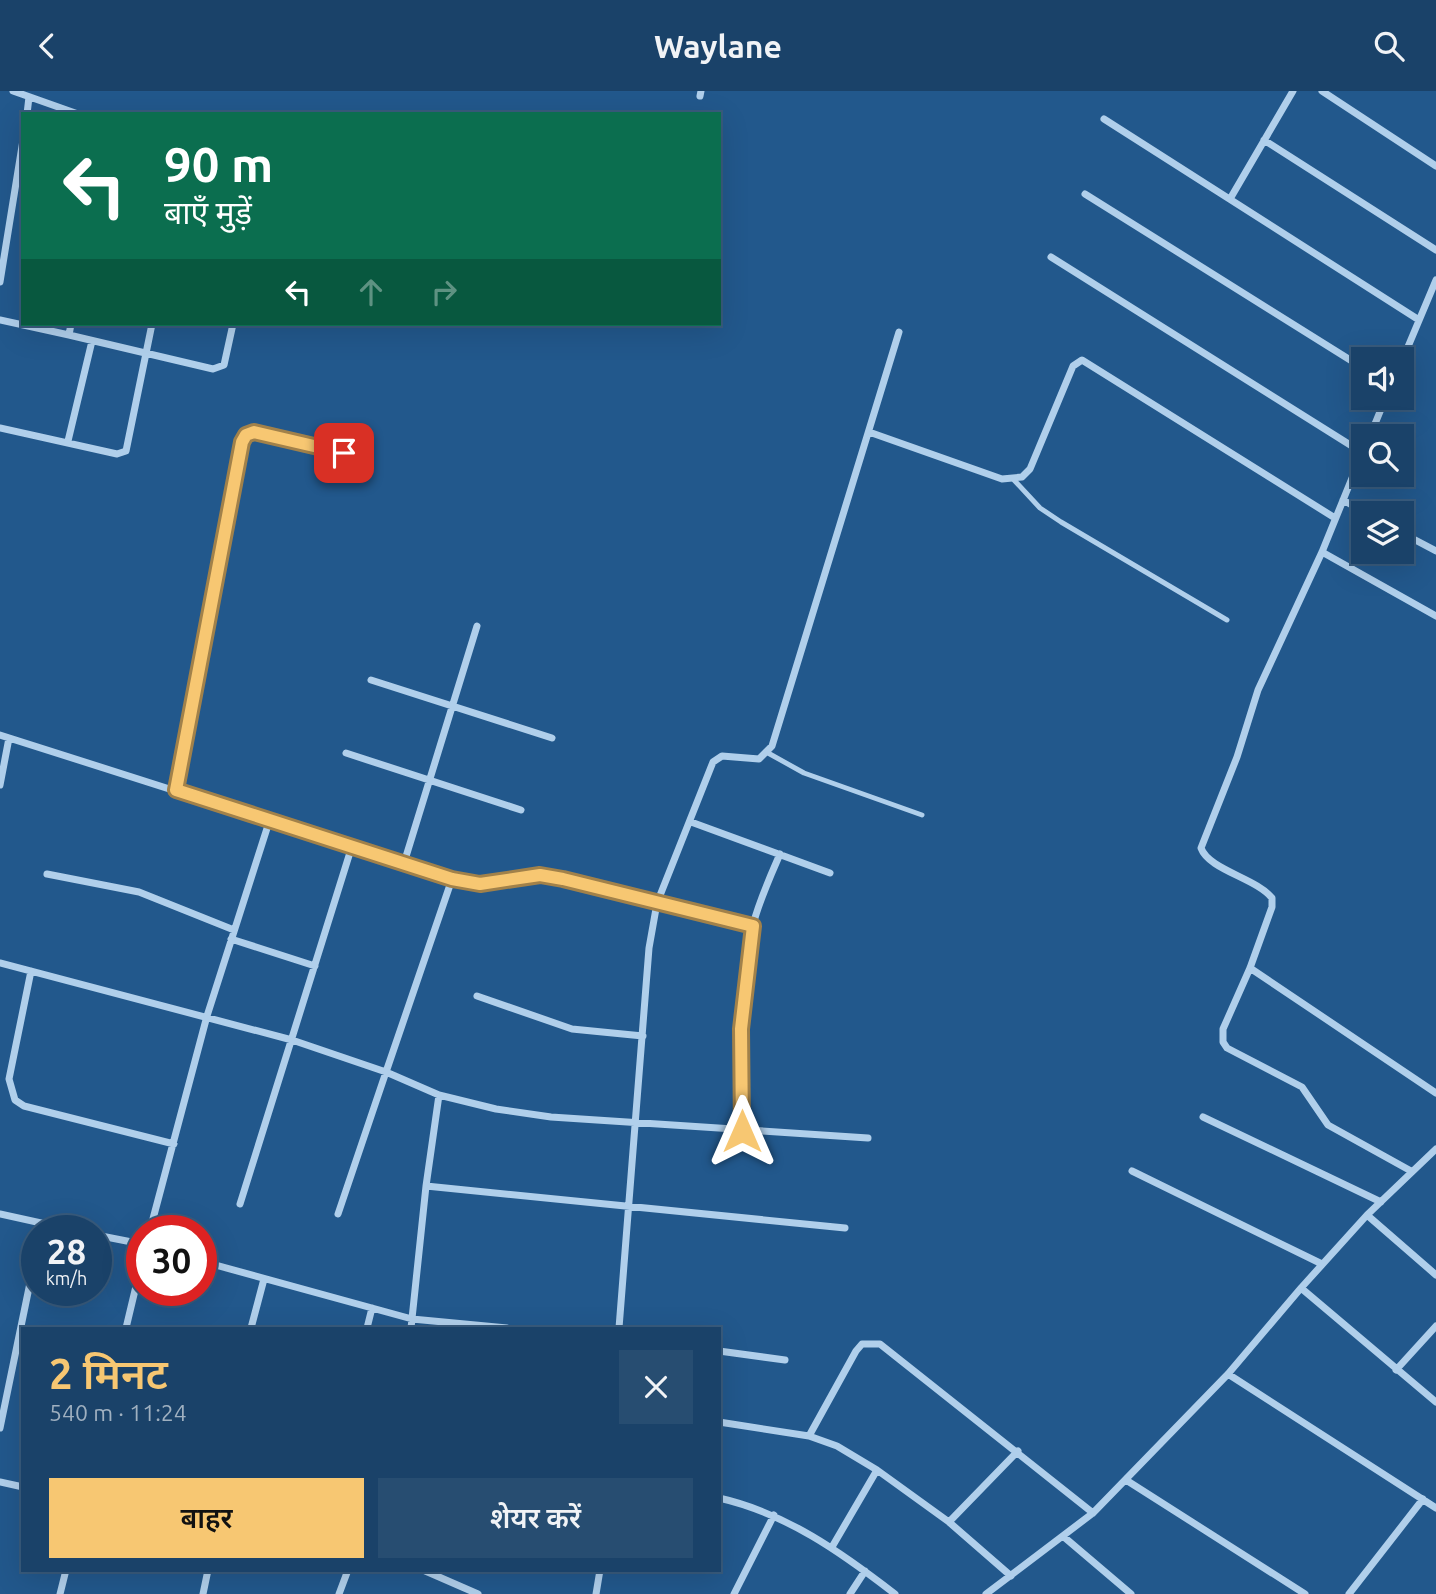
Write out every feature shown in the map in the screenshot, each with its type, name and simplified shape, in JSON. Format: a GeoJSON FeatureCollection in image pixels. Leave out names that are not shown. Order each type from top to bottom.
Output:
{"type":"FeatureCollection","features":[{"type":"Feature","properties":{"kind":"street"},"geometry":{"type":"LineString","coordinates":[[13,91],[73,112]]}},
{"type":"Feature","properties":{"kind":"street"},"geometry":{"type":"LineString","coordinates":[[44,101],[47,91]]}},
{"type":"Feature","properties":{"kind":"street"},"geometry":{"type":"LineString","coordinates":[[1230,199],[1293,91]]}},
{"type":"Feature","properties":{"kind":"street"},"geometry":{"type":"LineString","coordinates":[[1322,91],[1436,166]]}},
{"type":"Feature","properties":{"kind":"street"},"geometry":{"type":"LineString","coordinates":[[27,112],[29,97]]}},
{"type":"Feature","properties":{"kind":"street"},"geometry":{"type":"LineString","coordinates":[[1104,119],[1419,320]]}},
{"type":"Feature","properties":{"kind":"street"},"geometry":{"type":"LineString","coordinates":[[1264,140],[1436,250]]}},
{"type":"Feature","properties":{"kind":"street"},"geometry":{"type":"LineString","coordinates":[[0,282],[21,152]]}},
{"type":"Feature","properties":{"kind":"street"},"geometry":{"type":"LineString","coordinates":[[1085,194],[1351,360]]}},
{"type":"Feature","properties":{"kind":"street"},"geometry":{"type":"LineString","coordinates":[[1051,257],[1351,444]]}},
{"type":"Feature","properties":{"kind":"street"},"geometry":{"type":"LineString","coordinates":[[1408,347],[1436,280]]}},
{"type":"Feature","properties":{"kind":"street"},"geometry":{"type":"LineString","coordinates":[[0,320],[21,325]]}},
{"type":"Feature","properties":{"kind":"street"},"geometry":{"type":"LineString","coordinates":[[28,326],[219,367],[227,358],[233,326]]}},
{"type":"Feature","properties":{"kind":"street"},"geometry":{"type":"LineString","coordinates":[[69,335],[71,326]]}},
{"type":"Feature","properties":{"kind":"street"},"geometry":{"type":"LineString","coordinates":[[0,428],[117,454],[126,451],[152,326]]}},
{"type":"Feature","properties":{"kind":"street"},"geometry":{"type":"LineString","coordinates":[[619,1327],[649,948],[657,903],[713,762],[722,756],[751,760],[768,753],[899,332]]}},
{"type":"Feature","properties":{"kind":"street"},"geometry":{"type":"LineString","coordinates":[[68,442],[92,341]]}},
{"type":"Feature","properties":{"kind":"street"},"geometry":{"type":"LineString","coordinates":[[869,432],[1002,479],[1014,480],[1030,469],[1073,366],[1082,360],[1335,518]]}},
{"type":"Feature","properties":{"kind":"street"},"geometry":{"type":"LineString","coordinates":[[176,790],[242,442],[246,435],[254,432],[344,453]]}},
{"type":"Feature","properties":{"kind":"street"},"geometry":{"type":"LineString","coordinates":[[1351,481],[1322,552],[1258,689],[1237,757],[1202,841],[1203,853],[1272,898],[1272,907],[1250,968],[1223,1029],[1223,1042],[1227,1048],[1302,1087],[1328,1125],[1411,1171]]}},
{"type":"Feature","properties":{"kind":"street"},"geometry":{"type":"LineString","coordinates":[[1343,500],[1351,505]]}},
{"type":"Feature","properties":{"kind":"street"},"geometry":{"type":"LineString","coordinates":[[1414,539],[1436,551]]}},
{"type":"Feature","properties":{"kind":"street"},"geometry":{"type":"LineString","coordinates":[[1322,552],[1436,616]]}},
{"type":"Feature","properties":{"kind":"street"},"geometry":{"type":"LineString","coordinates":[[404,863],[477,626]]}},
{"type":"Feature","properties":{"kind":"street"},"geometry":{"type":"LineString","coordinates":[[371,680],[552,738]]}},
{"type":"Feature","properties":{"kind":"street"},"geometry":{"type":"LineString","coordinates":[[0,735],[452,879],[480,884],[540,875],[753,926]]}},
{"type":"Feature","properties":{"kind":"street"},"geometry":{"type":"LineString","coordinates":[[0,785],[9,738]]}},
{"type":"Feature","properties":{"kind":"street"},"geometry":{"type":"LineString","coordinates":[[346,753],[520,810]]}},
{"type":"Feature","properties":{"kind":"street"},"geometry":{"type":"LineString","coordinates":[[154,1215],[206,1016],[270,819]]}},
{"type":"Feature","properties":{"kind":"street"},"geometry":{"type":"LineString","coordinates":[[691,822],[830,873]]}},
{"type":"Feature","properties":{"kind":"street"},"geometry":{"type":"LineString","coordinates":[[240,1204],[352,846]]}},
{"type":"Feature","properties":{"kind":"street"},"geometry":{"type":"LineString","coordinates":[[742,1131],[741,1029],[753,926],[780,854]]}},
{"type":"Feature","properties":{"kind":"street"},"geometry":{"type":"LineString","coordinates":[[47,874],[139,892],[234,930]]}},
{"type":"Feature","properties":{"kind":"street"},"geometry":{"type":"LineString","coordinates":[[338,1214],[452,879]]}},
{"type":"Feature","properties":{"kind":"street"},"geometry":{"type":"LineString","coordinates":[[231,939],[315,966]]}},
{"type":"Feature","properties":{"kind":"street"},"geometry":{"type":"LineString","coordinates":[[0,963],[292,1040],[386,1072],[439,1095],[496,1109],[537,1115],[742,1131],[868,1138]]}},
{"type":"Feature","properties":{"kind":"street"},"geometry":{"type":"LineString","coordinates":[[1250,968],[1436,1093]]}},
{"type":"Feature","properties":{"kind":"street"},"geometry":{"type":"LineString","coordinates":[[31,971],[9,1079],[10,1091],[15,1100],[23,1106],[174,1144]]}},
{"type":"Feature","properties":{"kind":"street"},"geometry":{"type":"LineString","coordinates":[[477,996],[572,1029],[643,1036]]}},
{"type":"Feature","properties":{"kind":"street"},"geometry":{"type":"LineString","coordinates":[[412,1324],[426,1185],[439,1095]]}},
{"type":"Feature","properties":{"kind":"street"},"geometry":{"type":"LineString","coordinates":[[1203,1117],[1381,1202]]}},
{"type":"Feature","properties":{"kind":"street"},"geometry":{"type":"LineString","coordinates":[[986,1594],[1093,1513],[1228,1374],[1367,1215],[1436,1149]]}},
{"type":"Feature","properties":{"kind":"street"},"geometry":{"type":"LineString","coordinates":[[1132,1171],[1322,1264]]}},
{"type":"Feature","properties":{"kind":"street"},"geometry":{"type":"LineString","coordinates":[[426,1185],[845,1227]]}},
{"type":"Feature","properties":{"kind":"street"},"geometry":{"type":"LineString","coordinates":[[0,1214],[21,1221]]}},
{"type":"Feature","properties":{"kind":"street"},"geometry":{"type":"LineString","coordinates":[[1367,1215],[1436,1275]]}},
{"type":"Feature","properties":{"kind":"street"},"geometry":{"type":"LineString","coordinates":[[217,1266],[372,1308],[412,1324],[484,1327]]}},
{"type":"Feature","properties":{"kind":"street"},"geometry":{"type":"LineString","coordinates":[[251,1327],[264,1279]]}},
{"type":"Feature","properties":{"kind":"street"},"geometry":{"type":"LineString","coordinates":[[1301,1288],[1436,1402]]}},
{"type":"Feature","properties":{"kind":"street"},"geometry":{"type":"LineString","coordinates":[[0,1428],[25,1306]]}},
{"type":"Feature","properties":{"kind":"street"},"geometry":{"type":"LineString","coordinates":[[126,1327],[131,1306]]}},
{"type":"Feature","properties":{"kind":"street"},"geometry":{"type":"LineString","coordinates":[[367,1327],[372,1308]]}},
{"type":"Feature","properties":{"kind":"street"},"geometry":{"type":"LineString","coordinates":[[1396,1370],[1436,1326]]}},
{"type":"Feature","properties":{"kind":"street"},"geometry":{"type":"LineString","coordinates":[[810,1436],[856,1351],[862,1344],[880,1344],[920,1373],[1093,1513]]}},
{"type":"Feature","properties":{"kind":"street"},"geometry":{"type":"LineString","coordinates":[[721,1351],[785,1360]]}},
{"type":"Feature","properties":{"kind":"street"},"geometry":{"type":"LineString","coordinates":[[1228,1374],[1436,1508]]}},
{"type":"Feature","properties":{"kind":"street"},"geometry":{"type":"LineString","coordinates":[[721,1422],[810,1436],[837,1446],[877,1470],[949,1522],[1011,1576]]}},
{"type":"Feature","properties":{"kind":"street"},"geometry":{"type":"LineString","coordinates":[[949,1522],[1018,1451]]}},
{"type":"Feature","properties":{"kind":"street"},"geometry":{"type":"LineString","coordinates":[[832,1547],[877,1470]]}},
{"type":"Feature","properties":{"kind":"street"},"geometry":{"type":"LineString","coordinates":[[1126,1480],[1305,1594]]}},
{"type":"Feature","properties":{"kind":"street"},"geometry":{"type":"LineString","coordinates":[[0,1482],[21,1487]]}},
{"type":"Feature","properties":{"kind":"street"},"geometry":{"type":"LineString","coordinates":[[721,1499],[774,1515],[832,1547],[895,1594]]}},
{"type":"Feature","properties":{"kind":"street"},"geometry":{"type":"LineString","coordinates":[[1349,1594],[1423,1499]]}},
{"type":"Feature","properties":{"kind":"street"},"geometry":{"type":"LineString","coordinates":[[734,1594],[774,1515]]}},
{"type":"Feature","properties":{"kind":"street"},"geometry":{"type":"LineString","coordinates":[[1063,1537],[1131,1594]]}},
{"type":"Feature","properties":{"kind":"street"},"geometry":{"type":"LineString","coordinates":[[850,1594],[865,1571]]}},
{"type":"Feature","properties":{"kind":"street"},"geometry":{"type":"LineString","coordinates":[[60,1594],[66,1572]]}},
{"type":"Feature","properties":{"kind":"street"},"geometry":{"type":"LineString","coordinates":[[203,1594],[208,1572]]}},
{"type":"Feature","properties":{"kind":"street"},"geometry":{"type":"LineString","coordinates":[[339,1594],[347,1572]]}},
{"type":"Feature","properties":{"kind":"street"},"geometry":{"type":"LineString","coordinates":[[428,1572],[478,1594]]}},
{"type":"Feature","properties":{"kind":"street"},"geometry":{"type":"LineString","coordinates":[[596,1594],[600,1572]]}},
{"type":"Feature","properties":{"kind":"lane"},"geometry":{"type":"LineString","coordinates":[[1014,480],[1024,495],[1050,515],[1227,620]]}},
{"type":"Feature","properties":{"kind":"lane"},"geometry":{"type":"LineString","coordinates":[[768,753],[804,773],[922,815]]}},
{"type":"Feature","properties":{"kind":"route"},"geometry":{"type":"LineString","coordinates":[[344,453],[254,432],[246,435],[242,442],[176,790],[452,879],[480,884],[540,875],[753,926],[745,974],[741,1029],[742,1131]]}}]}
